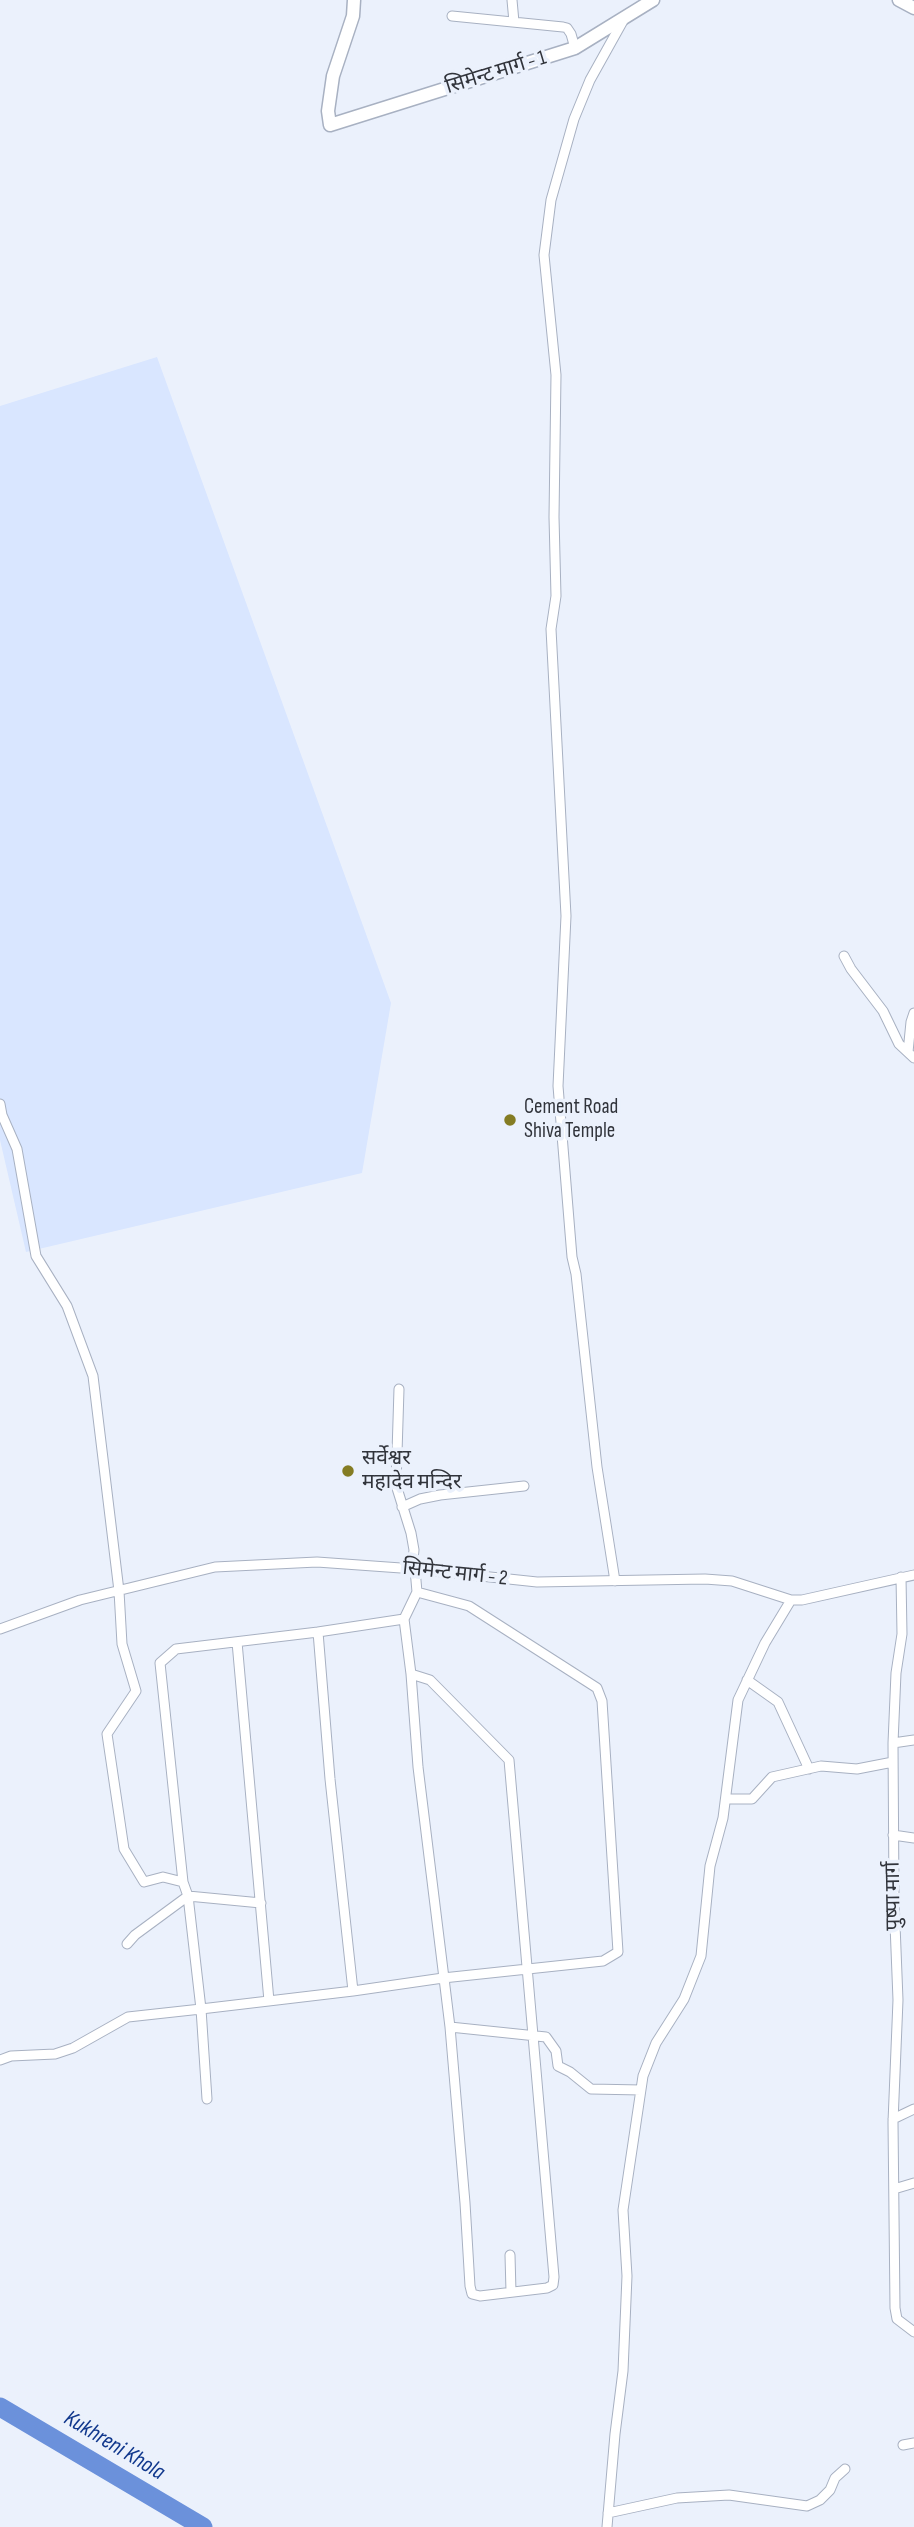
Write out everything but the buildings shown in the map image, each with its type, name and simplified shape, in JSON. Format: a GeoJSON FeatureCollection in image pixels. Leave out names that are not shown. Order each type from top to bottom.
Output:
{"type":"FeatureCollection","features":[{"type":"Feature","properties":{"kind":"street","name":"सिमेन्ट मार्ग - 1"},"geometry":{"type":"LineString","coordinates":[[354,0],[350,24],[333,76],[328,111],[330,125],[575,48],[653,0]]}},
{"type":"Feature","properties":{"kind":"street"},"geometry":{"type":"LineString","coordinates":[[512,0],[514,22]]}},
{"type":"Feature","properties":{"kind":"street"},"geometry":{"type":"LineString","coordinates":[[899,0],[914,8]]}},
{"type":"Feature","properties":{"kind":"street"},"geometry":{"type":"LineString","coordinates":[[452,16],[567,28],[575,48]]}},
{"type":"Feature","properties":{"kind":"street"},"geometry":{"type":"LineString","coordinates":[[615,1581],[597,1467],[572,1257],[558,1086],[566,916],[551,629],[556,596],[556,375],[544,255],[551,200],[575,119],[590,80],[625,17]]}},
{"type":"Feature","properties":{"kind":"street"},"geometry":{"type":"LineString","coordinates":[[844,956],[883,1011],[899,1044],[911,1055]]}},
{"type":"Feature","properties":{"kind":"street"},"geometry":{"type":"LineString","coordinates":[[911,1055],[911,1022],[914,1013]]}},
{"type":"Feature","properties":{"kind":"street"},"geometry":{"type":"LineString","coordinates":[[0,1104],[17,1149],[36,1256],[67,1306],[93,1376],[119,1591],[122,1644],[136,1691],[107,1734],[124,1849],[144,1882],[163,1877],[183,1882]]}},
{"type":"Feature","properties":{"kind":"street"},"geometry":{"type":"LineString","coordinates":[[399,1389],[396,1485],[414,1550],[417,1592],[404,1619],[418,1767],[450,2026],[470,2286],[472,2294],[480,2296],[553,2285],[509,1760],[430,1680],[411,1674]]}},
{"type":"Feature","properties":{"kind":"street"},"geometry":{"type":"LineString","coordinates":[[402,1507],[420,1499],[440,1495],[524,1486]]}},
{"type":"Feature","properties":{"kind":"street","name":"सिमेन्ट मार्ग - 2"},"geometry":{"type":"LineString","coordinates":[[0,1629],[80,1600],[215,1567],[317,1563],[414,1569],[537,1582],[705,1579],[732,1581],[790,1600],[802,1600],[913,1573]]}},
{"type":"Feature","properties":{"kind":"street","name":"पुष्पा मार्ग"},"geometry":{"type":"LineString","coordinates":[[901,1577],[902,1634],[896,1673],[893,1743],[898,2000],[893,2119],[895,2308],[897,2319],[914,2332]]}},
{"type":"Feature","properties":{"kind":"street"},"geometry":{"type":"LineString","coordinates":[[0,2060],[11,2056],[55,2054],[73,2048],[128,2017],[525,1968],[603,1961],[618,1952],[602,1701],[597,1688],[470,1606],[417,1592]]}},
{"type":"Feature","properties":{"kind":"street"},"geometry":{"type":"LineString","coordinates":[[607,2527],[623,2371],[627,2276],[623,2210],[643,2076],[656,2043],[684,1998],[701,1956],[710,1866],[726,1799],[738,1700],[765,1643],[790,1600]]}},
{"type":"Feature","properties":{"kind":"street"},"geometry":{"type":"LineString","coordinates":[[207,2099],[201,2009],[188,1896],[183,1882],[160,1662],[176,1648],[404,1619]]}},
{"type":"Feature","properties":{"kind":"street"},"geometry":{"type":"LineString","coordinates":[[318,1632],[330,1779],[353,1991]]}},
{"type":"Feature","properties":{"kind":"street"},"geometry":{"type":"LineString","coordinates":[[237,1642],[268,2001]]}},
{"type":"Feature","properties":{"kind":"street"},"geometry":{"type":"LineString","coordinates":[[747,1680],[778,1702],[809,1769]]}},
{"type":"Feature","properties":{"kind":"street"},"geometry":{"type":"LineString","coordinates":[[893,1743],[914,1740]]}},
{"type":"Feature","properties":{"kind":"street"},"geometry":{"type":"LineString","coordinates":[[726,1799],[752,1799],[772,1777],[821,1766],[857,1769],[893,1762]]}},
{"type":"Feature","properties":{"kind":"street"},"geometry":{"type":"LineString","coordinates":[[893,1835],[914,1838]]}},
{"type":"Feature","properties":{"kind":"street"},"geometry":{"type":"LineString","coordinates":[[127,1944],[188,1896],[261,1903]]}},
{"type":"Feature","properties":{"kind":"street"},"geometry":{"type":"LineString","coordinates":[[450,2026],[546,2038],[555,2051],[558,2066],[591,2089],[641,2090]]}},
{"type":"Feature","properties":{"kind":"street"},"geometry":{"type":"LineString","coordinates":[[893,2119],[914,2109]]}},
{"type":"Feature","properties":{"kind":"street"},"geometry":{"type":"LineString","coordinates":[[894,2189],[914,2183]]}},
{"type":"Feature","properties":{"kind":"street"},"geometry":{"type":"LineString","coordinates":[[510,2255],[511,2292]]}},
{"type":"Feature","properties":{"kind":"street"},"geometry":{"type":"LineString","coordinates":[[903,2445],[914,2443]]}},
{"type":"Feature","properties":{"kind":"street"},"geometry":{"type":"LineString","coordinates":[[608,2513],[677,2498],[729,2495],[807,2506],[820,2500],[830,2490],[835,2478],[845,2469]]}},
{"type":"Feature","properties":{"kind":"shaded area"},"geometry":{"type":"Polygon","coordinates":[[[157,357],[391,1003],[362,1173],[26,1252],[0,1140],[0,406],[157,357]]]}},
{"type":"Feature","properties":{"kind":"waterway","name":"Kukhreni Khola"},"geometry":{"type":"LineString","coordinates":[[0,2407],[203,2527]]}},
{"type":"Feature","properties":{"kind":"place","name":"Cement Road Shiva Temple"},"geometry":{"type":"Point","coordinates":[510,1120]}},
{"type":"Feature","properties":{"kind":"place","name":"सर्वेश्वर महादेव मन्दिर"},"geometry":{"type":"Point","coordinates":[348,1471]}}]}
